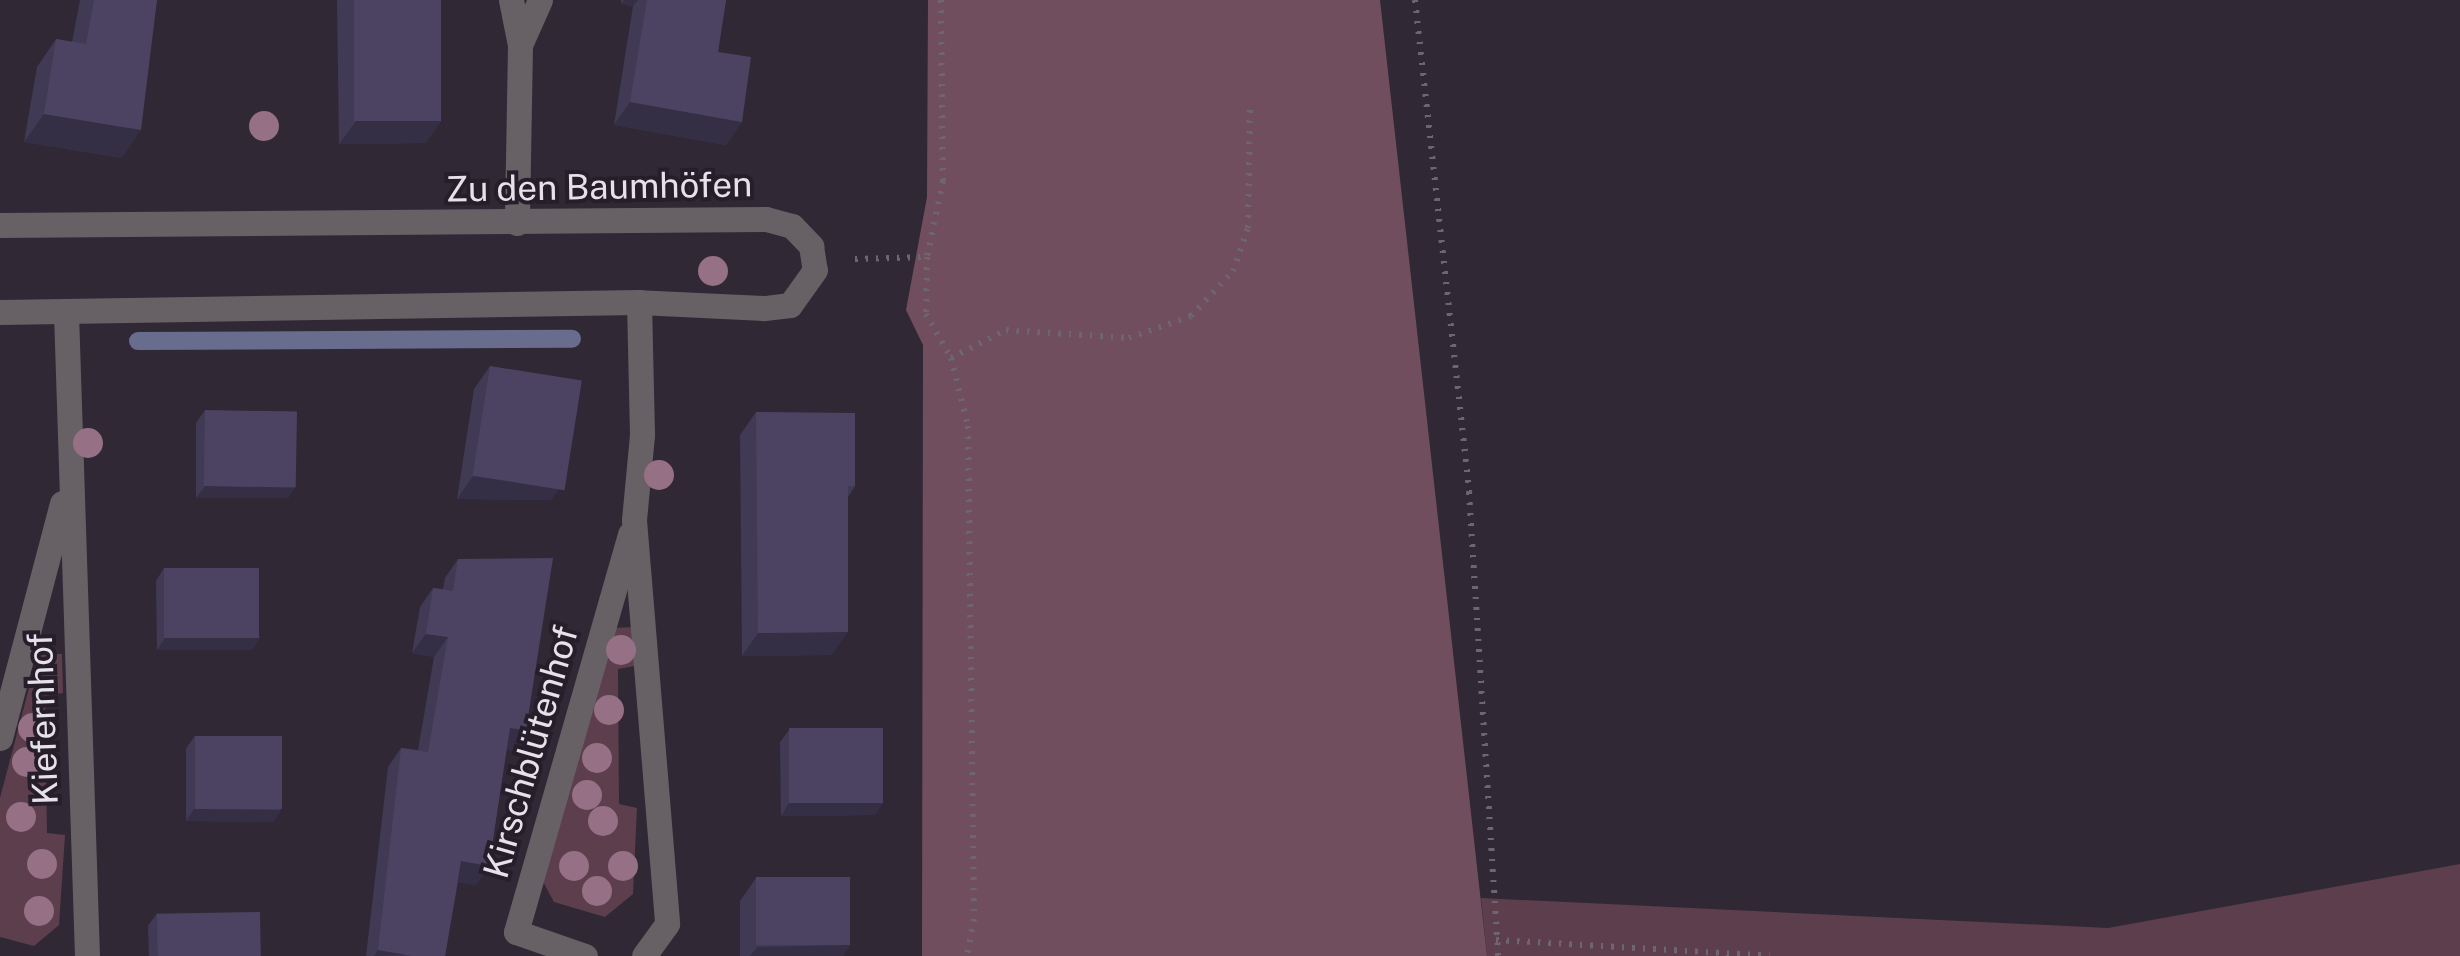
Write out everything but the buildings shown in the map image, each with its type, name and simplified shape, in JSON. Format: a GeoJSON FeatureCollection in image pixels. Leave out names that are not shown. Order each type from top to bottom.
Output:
{"type":"FeatureCollection","features":[{"type":"Feature","properties":{"kind":"street"},"geometry":{"type":"LineString","coordinates":[[511,0],[520,45],[516,224]]}},
{"type":"Feature","properties":{"kind":"street"},"geometry":{"type":"LineString","coordinates":[[520,45],[540,0]]}},
{"type":"Feature","properties":{"kind":"street","name":"Zu den Baumhöfen"},"geometry":{"type":"LineString","coordinates":[[0,225],[516,224],[766,219],[792,226],[811,246],[813,260]]}},
{"type":"Feature","properties":{"kind":"street"},"geometry":{"type":"LineString","coordinates":[[0,312],[639,302],[790,304],[806,289],[813,260]]}},
{"type":"Feature","properties":{"kind":"street","name":"Kirschblütenhof"},"geometry":{"type":"LineString","coordinates":[[639,302],[642,435],[634,520],[667,924],[644,956]]}},
{"type":"Feature","properties":{"kind":"street","name":"Kiefernhof"},"geometry":{"type":"LineString","coordinates":[[66,313],[68,479],[87,956]]}},
{"type":"Feature","properties":{"kind":"street","name":"Kiefernhof"},"geometry":{"type":"LineString","coordinates":[[0,738],[68,479]]}},
{"type":"Feature","properties":{"kind":"street","name":"Kirschblütenhof"},"geometry":{"type":"LineString","coordinates":[[585,956],[516,932],[634,520]]}},
{"type":"Feature","properties":{"kind":"path"},"geometry":{"type":"LineString","coordinates":[[941,0],[942,181],[927,257],[926,314],[951,358],[968,426],[974,919],[967,956]]}},
{"type":"Feature","properties":{"kind":"path"},"geometry":{"type":"LineString","coordinates":[[1415,0],[1468,492],[1498,956]]}},
{"type":"Feature","properties":{"kind":"path"},"geometry":{"type":"LineString","coordinates":[[951,358],[1006,330],[1129,338],[1191,316],[1226,280],[1248,228],[1250,102]]}},
{"type":"Feature","properties":{"kind":"path"},"geometry":{"type":"LineString","coordinates":[[813,260],[927,257]]}},
{"type":"Feature","properties":{"kind":"path"},"geometry":{"type":"LineString","coordinates":[[1496,940],[1770,956]]}},
{"type":"Feature","properties":{"kind":"shaded area"},"geometry":{"type":"Polygon","coordinates":[[[928,0],[1380,0],[1487,956],[922,956],[923,345],[906,310],[927,197],[928,0]]]}},
{"type":"Feature","properties":{"kind":"shaded area"},"geometry":{"type":"Polygon","coordinates":[[[635,627],[635,666],[618,669],[619,804],[637,808],[633,894],[605,917],[554,902],[541,878],[613,628],[635,627]]]}},
{"type":"Feature","properties":{"kind":"shaded area"},"geometry":{"type":"Polygon","coordinates":[[[38,654],[62,654],[63,693],[45,696],[47,833],[65,835],[59,925],[34,946],[0,937],[0,798],[38,654]]]}},
{"type":"Feature","properties":{"kind":"shaded area"},"geometry":{"type":"Polygon","coordinates":[[[2460,864],[2460,956],[1487,956],[1481,898],[2108,928],[2460,864]]]}},
{"type":"Feature","properties":{"kind":"waterway"},"geometry":{"type":"LineString","coordinates":[[138,341],[572,339]]}}]}
